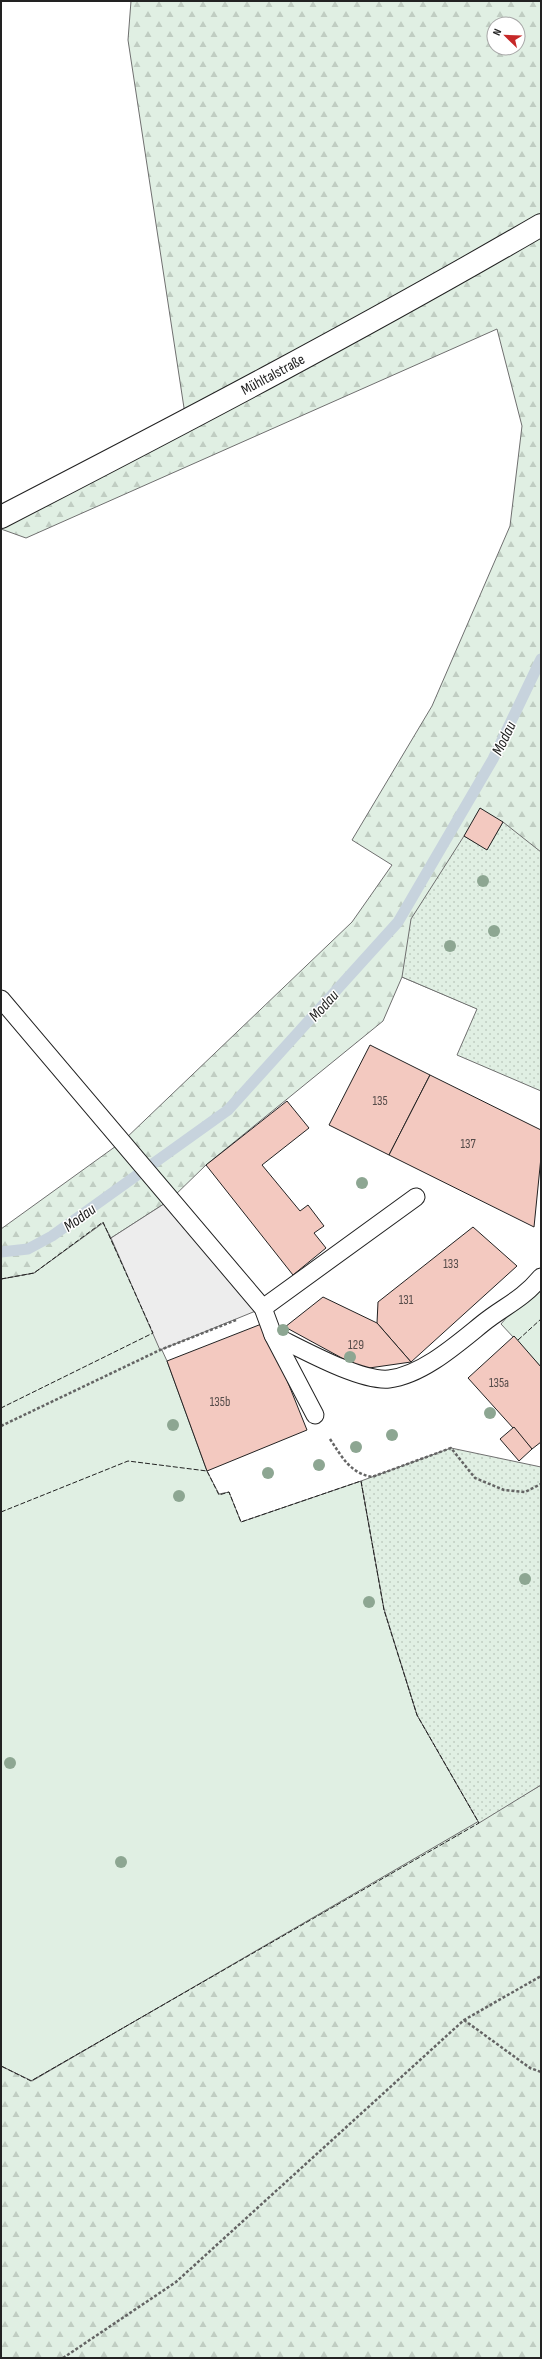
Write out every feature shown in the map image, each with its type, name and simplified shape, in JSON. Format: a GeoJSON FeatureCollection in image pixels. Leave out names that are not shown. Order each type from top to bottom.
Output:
{"type":"FeatureCollection","features":[{"type":"Feature","properties":{"kind":"street","name":"Mühltalstraße"},"geometry":{"type":"LineString","coordinates":[[1,517],[234,395],[442,282],[541,225]]}},
{"type":"Feature","properties":{"kind":"lane"},"geometry":{"type":"LineString","coordinates":[[1,999],[123,1141],[170,1200],[264,1308],[273,1335],[315,1415]]}},
{"type":"Feature","properties":{"kind":"lane"},"geometry":{"type":"LineString","coordinates":[[264,1308],[416,1197]]}},
{"type":"Feature","properties":{"kind":"lane"},"geometry":{"type":"LineString","coordinates":[[273,1335],[369,1378],[388,1379],[407,1374],[449,1351],[485,1321],[528,1293],[541,1277]]}},
{"type":"Feature","properties":{"kind":"path"},"geometry":{"type":"LineString","coordinates":[[1,1426],[160,1350],[264,1308]]}},
{"type":"Feature","properties":{"kind":"path"},"geometry":{"type":"LineString","coordinates":[[315,1415],[346,1464],[363,1475],[372,1477],[451,1448],[475,1478],[504,1490],[525,1492],[541,1484]]}},
{"type":"Feature","properties":{"kind":"path"},"geometry":{"type":"LineString","coordinates":[[63,2358],[176,2282],[464,2020],[541,1976]]}},
{"type":"Feature","properties":{"kind":"path"},"geometry":{"type":"LineString","coordinates":[[464,2020],[530,2068],[541,2072]]}},
{"type":"Feature","properties":{"kind":"green space"},"geometry":{"type":"Polygon","coordinates":[[[131,1],[541,1],[541,1018],[478,1009],[402,977],[383,1021],[206,1165],[170,1200],[111,1238],[103,1223],[34,1273],[1,1279],[1,1229],[123,1141],[352,922],[392,865],[352,840],[432,706],[510,526],[522,426],[497,329],[26,538],[1,529],[1,517],[186,421],[128,40],[131,1]]]}},
{"type":"Feature","properties":{"kind":"green space"},"geometry":{"type":"Polygon","coordinates":[[[503,822],[541,852],[541,1091],[457,1055],[477,1009],[402,977],[411,919],[464,836],[487,849],[503,822]]]}},
{"type":"Feature","properties":{"kind":"green space"},"geometry":{"type":"Polygon","coordinates":[[[103,1222],[167,1361],[207,1471],[219,1494],[229,1492],[241,1522],[361,1481],[384,1609],[417,1715],[479,1823],[31,2081],[1,2066],[1,1279],[34,1273],[103,1222]]]}},
{"type":"Feature","properties":{"kind":"green space"},"geometry":{"type":"Polygon","coordinates":[[[541,1277],[541,1367],[501,1324],[541,1277]]]}},
{"type":"Feature","properties":{"kind":"green space"},"geometry":{"type":"Polygon","coordinates":[[[451,1448],[541,1467],[541,1785],[479,1823],[417,1715],[384,1609],[361,1481],[451,1448]]]}},
{"type":"Feature","properties":{"kind":"green space"},"geometry":{"type":"Polygon","coordinates":[[[541,1785],[541,2358],[1,2358],[1,2066],[32,2081],[541,1785]]]}},
{"type":"Feature","properties":{"kind":"shaded area"},"geometry":{"type":"Polygon","coordinates":[[[170,1200],[263,1308],[160,1350],[111,1238],[170,1200]]]}},
{"type":"Feature","properties":{"kind":"building"},"geometry":{"type":"Polygon","coordinates":[[[480,808],[503,822],[487,850],[464,836],[480,808]]]}},
{"type":"Feature","properties":{"kind":"building"},"geometry":{"type":"Polygon","coordinates":[[[370,1045],[430,1075],[389,1155],[329,1125],[370,1045]]]}},
{"type":"Feature","properties":{"kind":"building"},"geometry":{"type":"Polygon","coordinates":[[[430,1075],[541,1130],[541,1157],[534,1227],[389,1155],[430,1075]]]}},
{"type":"Feature","properties":{"kind":"building"},"geometry":{"type":"Polygon","coordinates":[[[287,1101],[309,1128],[262,1165],[300,1211],[308,1205],[324,1226],[314,1233],[326,1248],[293,1275],[206,1165],[287,1101]]]}},
{"type":"Feature","properties":{"kind":"building"},"geometry":{"type":"Polygon","coordinates":[[[473,1227],[517,1266],[411,1362],[377,1323],[378,1302],[473,1227]]]}},
{"type":"Feature","properties":{"kind":"building"},"geometry":{"type":"Polygon","coordinates":[[[323,1297],[377,1323],[411,1362],[362,1369],[285,1327],[323,1297]]]}},
{"type":"Feature","properties":{"kind":"building"},"geometry":{"type":"Polygon","coordinates":[[[264,1323],[307,1430],[207,1471],[167,1361],[264,1323]]]}},
{"type":"Feature","properties":{"kind":"building"},"geometry":{"type":"Polygon","coordinates":[[[514,1336],[541,1367],[541,1442],[532,1449],[468,1378],[514,1336]]]}},
{"type":"Feature","properties":{"kind":"building"},"geometry":{"type":"Polygon","coordinates":[[[514,1427],[532,1449],[519,1461],[500,1439],[514,1427]]]}},
{"type":"Feature","properties":{"kind":"waterway","name":"Modau"},"geometry":{"type":"LineString","coordinates":[[1,1252],[28,1249],[52,1236],[228,1110],[398,922],[493,759],[541,659]]}},
{"type":"Feature","properties":{"kind":"fence"},"geometry":{"type":"LineString","coordinates":[[1,1279],[34,1273],[103,1222],[153,1333],[1,1408]]}},
{"type":"Feature","properties":{"kind":"fence"},"geometry":{"type":"LineString","coordinates":[[518,1340],[541,1319]]}},
{"type":"Feature","properties":{"kind":"fence"},"geometry":{"type":"LineString","coordinates":[[1,1512],[128,1461],[207,1471],[219,1495],[229,1492],[241,1522],[361,1481],[384,1610],[417,1715],[479,1823],[31,2081],[1,2066]]}}]}
